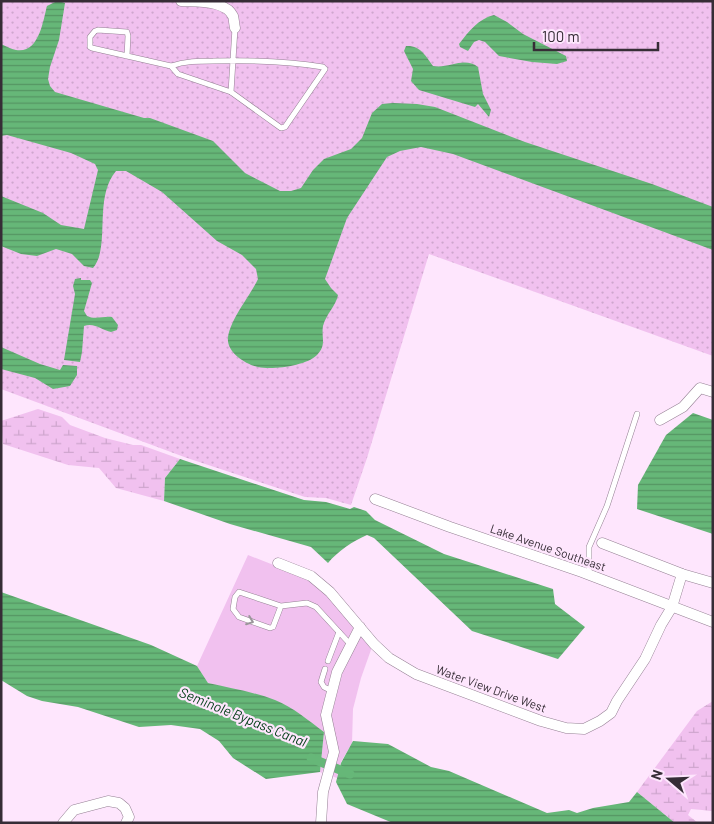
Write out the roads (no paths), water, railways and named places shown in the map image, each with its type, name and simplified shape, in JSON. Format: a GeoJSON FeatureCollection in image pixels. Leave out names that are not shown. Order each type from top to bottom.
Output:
{"type":"FeatureCollection","features":[{"type":"Feature","properties":{"kind":"street"},"geometry":{"type":"LineString","coordinates":[[181,1],[218,3],[227,8],[233,16],[234,28]]}},
{"type":"Feature","properties":{"kind":"street"},"geometry":{"type":"LineString","coordinates":[[660,420],[683,407],[700,388],[713,392]]}},
{"type":"Feature","properties":{"kind":"street","name":"Lake Avenue Southeast"},"geometry":{"type":"LineString","coordinates":[[374,499],[589,575],[713,622]]}},
{"type":"Feature","properties":{"kind":"street"},"geometry":{"type":"LineString","coordinates":[[602,543],[682,574],[713,583]]}},
{"type":"Feature","properties":{"kind":"street","name":"Water View Drive West"},"geometry":{"type":"LineString","coordinates":[[278,563],[311,576],[330,592],[389,658],[416,674],[541,721],[566,728],[584,728],[600,721],[611,713],[645,660],[661,625],[672,607],[682,574]]}},
{"type":"Feature","properties":{"kind":"street"},"geometry":{"type":"LineString","coordinates":[[321,823],[323,792],[334,752],[326,715],[337,672],[360,627]]}},
{"type":"Feature","properties":{"kind":"street"},"geometry":{"type":"LineString","coordinates":[[63,823],[74,810],[108,801],[119,803],[125,808],[129,817],[126,823]]}},
{"type":"Feature","properties":{"kind":"lane"},"geometry":{"type":"LineString","coordinates":[[231,92],[234,28]]}},
{"type":"Feature","properties":{"kind":"lane"},"geometry":{"type":"LineString","coordinates":[[127,56],[127,32],[98,30],[90,36],[90,47],[92,48],[127,56],[171,66],[182,62],[232,61],[306,64],[325,69],[285,127],[281,128],[231,92],[178,74],[171,66]]}},
{"type":"Feature","properties":{"kind":"lane"},"geometry":{"type":"LineString","coordinates":[[589,575],[589,547],[607,506],[637,414]]}},
{"type":"Feature","properties":{"kind":"lane"},"geometry":{"type":"LineString","coordinates":[[281,606],[273,627],[270,628],[239,617],[233,608],[235,598],[239,592],[281,606],[307,603],[316,607],[351,645]]}},
{"type":"Feature","properties":{"kind":"lane"},"geometry":{"type":"LineString","coordinates":[[328,661],[339,632]]}},
{"type":"Feature","properties":{"kind":"lane"},"geometry":{"type":"LineString","coordinates":[[325,669],[321,682],[324,687],[332,691]]}},
{"type":"Feature","properties":{"kind":"water"},"geometry":{"type":"Polygon","coordinates":[[[55,2],[65,3],[59,40],[48,79],[50,86],[55,92],[144,118],[150,118],[213,141],[245,173],[280,191],[291,191],[301,188],[313,170],[324,159],[351,149],[362,138],[372,113],[382,104],[417,104],[435,107],[525,142],[652,184],[713,207],[713,250],[453,154],[421,147],[400,151],[387,157],[347,218],[325,279],[338,295],[323,326],[322,348],[317,355],[305,362],[280,367],[258,367],[237,356],[230,348],[228,342],[230,330],[237,315],[258,279],[256,269],[242,255],[217,241],[162,192],[126,171],[116,171],[109,182],[103,208],[101,248],[93,268],[84,266],[72,254],[56,249],[37,256],[21,254],[1,246],[1,196],[43,213],[61,225],[84,229],[98,170],[95,164],[71,153],[7,135],[1,136],[1,44],[16,50],[24,50],[30,47],[39,35],[47,6],[55,2]]]}},
{"type":"Feature","properties":{"kind":"water"},"geometry":{"type":"Polygon","coordinates":[[[494,15],[523,34],[566,56],[567,61],[557,64],[499,56],[485,42],[479,40],[474,42],[468,51],[460,47],[459,44],[474,26],[483,19],[494,15]]]}},
{"type":"Feature","properties":{"kind":"water"},"geometry":{"type":"Polygon","coordinates":[[[406,46],[419,49],[433,66],[467,63],[478,67],[483,94],[491,110],[489,117],[478,104],[475,107],[419,90],[411,81],[413,69],[404,51],[406,46]]]}},
{"type":"Feature","properties":{"kind":"water"},"geometry":{"type":"Polygon","coordinates":[[[81,278],[81,280],[90,280],[92,283],[84,311],[87,316],[93,318],[112,317],[118,325],[117,330],[111,332],[95,326],[84,326],[80,362],[64,360],[75,294],[73,286],[75,279],[81,278]]]}},
{"type":"Feature","properties":{"kind":"water"},"geometry":{"type":"Polygon","coordinates":[[[1,347],[40,364],[60,370],[63,365],[77,366],[77,375],[70,386],[53,389],[35,378],[1,369],[1,347]]]}},
{"type":"Feature","properties":{"kind":"water"},"geometry":{"type":"Polygon","coordinates":[[[693,413],[713,420],[713,534],[637,509],[638,485],[666,435],[693,413]]]}},
{"type":"Feature","properties":{"kind":"water"},"geometry":{"type":"Polygon","coordinates":[[[180,459],[304,500],[326,502],[350,509],[354,507],[366,511],[375,520],[444,554],[553,589],[555,604],[585,627],[558,659],[472,631],[374,538],[367,535],[336,554],[328,563],[311,547],[230,524],[164,501],[165,478],[180,459]]]}},
{"type":"Feature","properties":{"kind":"water"},"geometry":{"type":"Polygon","coordinates":[[[1,592],[151,645],[197,666],[208,683],[242,690],[288,706],[324,732],[320,772],[266,779],[233,758],[219,741],[200,729],[171,725],[139,727],[78,707],[42,701],[27,696],[1,680],[1,592]]]}},
{"type":"Feature","properties":{"kind":"water"},"geometry":{"type":"Polygon","coordinates":[[[353,741],[388,744],[431,767],[449,771],[547,813],[569,810],[577,813],[593,808],[629,802],[637,792],[675,823],[393,823],[347,804],[336,782],[341,763],[353,741]]]}},
{"type":"Feature","properties":{"kind":"waterway","name":"Seminole Bypass Canal"},"geometry":{"type":"LineString","coordinates":[[311,758],[350,774]]}}]}
